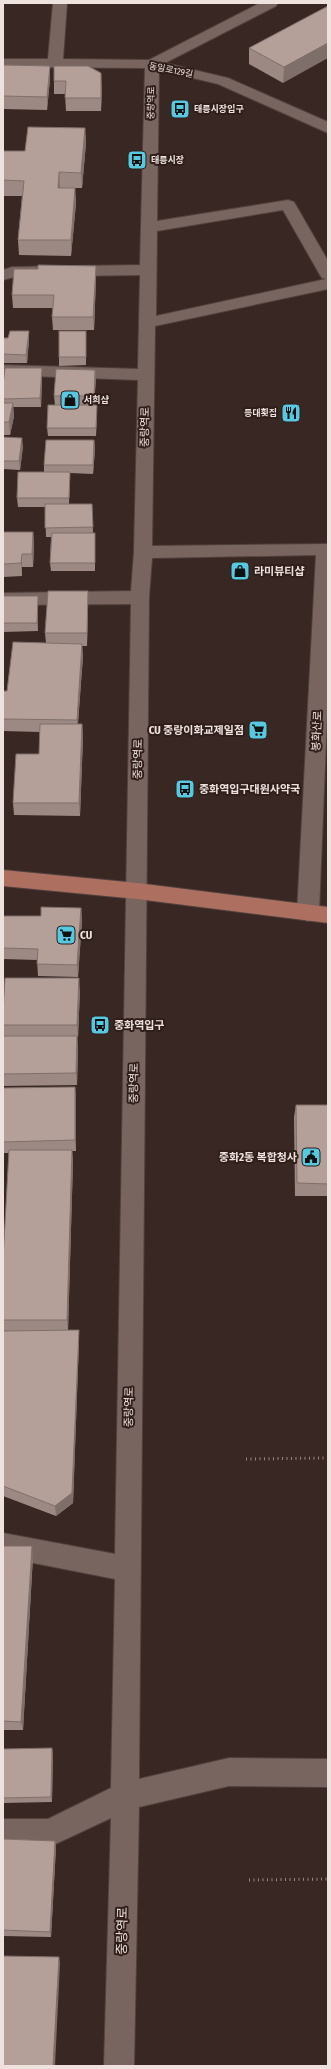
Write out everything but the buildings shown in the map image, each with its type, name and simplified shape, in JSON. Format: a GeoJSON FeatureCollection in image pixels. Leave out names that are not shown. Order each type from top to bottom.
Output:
{"type":"FeatureCollection","features":[{"type":"Feature","properties":{"kind":"main road","name":"봉화산로"},"geometry":{"type":"LineString","coordinates":[[3,878],[137,891],[318,914]]}},
{"type":"Feature","properties":{"kind":"street"},"geometry":{"type":"LineString","coordinates":[[55,64],[60,3]]}},
{"type":"Feature","properties":{"kind":"street"},"geometry":{"type":"LineString","coordinates":[[152,64],[271,3]]}},
{"type":"Feature","properties":{"kind":"street","name":"동일로129길"},"geometry":{"type":"LineString","coordinates":[[3,63],[152,64],[223,81],[328,128]]}},
{"type":"Feature","properties":{"kind":"street","name":"중랑역로"},"geometry":{"type":"LineString","coordinates":[[119,2066],[125,1796],[126,1569],[137,891],[140,597],[143,552],[152,64]]}},
{"type":"Feature","properties":{"kind":"street"},"geometry":{"type":"LineString","coordinates":[[149,227],[288,205],[328,275]]}},
{"type":"Feature","properties":{"kind":"street"},"geometry":{"type":"LineString","coordinates":[[3,275],[12,272],[148,270]]}},
{"type":"Feature","properties":{"kind":"street"},"geometry":{"type":"LineString","coordinates":[[147,323],[328,284]]}},
{"type":"Feature","properties":{"kind":"street"},"geometry":{"type":"LineString","coordinates":[[3,370],[146,375]]}},
{"type":"Feature","properties":{"kind":"street","name":"봉화산로"},"geometry":{"type":"LineString","coordinates":[[143,552],[325,549],[318,914]]}},
{"type":"Feature","properties":{"kind":"street"},"geometry":{"type":"LineString","coordinates":[[3,599],[140,597]]}},
{"type":"Feature","properties":{"kind":"street"},"geometry":{"type":"LineString","coordinates":[[3,1545],[126,1569]]}},
{"type":"Feature","properties":{"kind":"street"},"geometry":{"type":"LineString","coordinates":[[3,1834],[49,1833],[125,1796],[229,1772],[328,1773]]}},
{"type":"Feature","properties":{"kind":"path"},"geometry":{"type":"LineString","coordinates":[[246,1459],[328,1458]]}},
{"type":"Feature","properties":{"kind":"path"},"geometry":{"type":"LineString","coordinates":[[249,1880],[328,1879]]}},
{"type":"Feature","properties":{"kind":"place","name":"태릉시장입구"},"geometry":{"type":"Point","coordinates":[180,109]}},
{"type":"Feature","properties":{"kind":"place","name":"태릉시장"},"geometry":{"type":"Point","coordinates":[137,160]}},
{"type":"Feature","properties":{"kind":"place","name":"서희샵"},"geometry":{"type":"Point","coordinates":[70,400]}},
{"type":"Feature","properties":{"kind":"place","name":"등대횟집"},"geometry":{"type":"Point","coordinates":[291,413]}},
{"type":"Feature","properties":{"kind":"place","name":"라미뷰티샵"},"geometry":{"type":"Point","coordinates":[240,571]}},
{"type":"Feature","properties":{"kind":"place","name":"CU 중랑이화교제일점"},"geometry":{"type":"Point","coordinates":[258,730]}},
{"type":"Feature","properties":{"kind":"place","name":"중화역입구대원사약국"},"geometry":{"type":"Point","coordinates":[185,789]}},
{"type":"Feature","properties":{"kind":"place","name":"CU"},"geometry":{"type":"Point","coordinates":[66,935]}},
{"type":"Feature","properties":{"kind":"place","name":"중화역입구"},"geometry":{"type":"Point","coordinates":[100,1025]}},
{"type":"Feature","properties":{"kind":"place","name":"중화2동 복합청사"},"geometry":{"type":"Point","coordinates":[311,1157]}}]}
